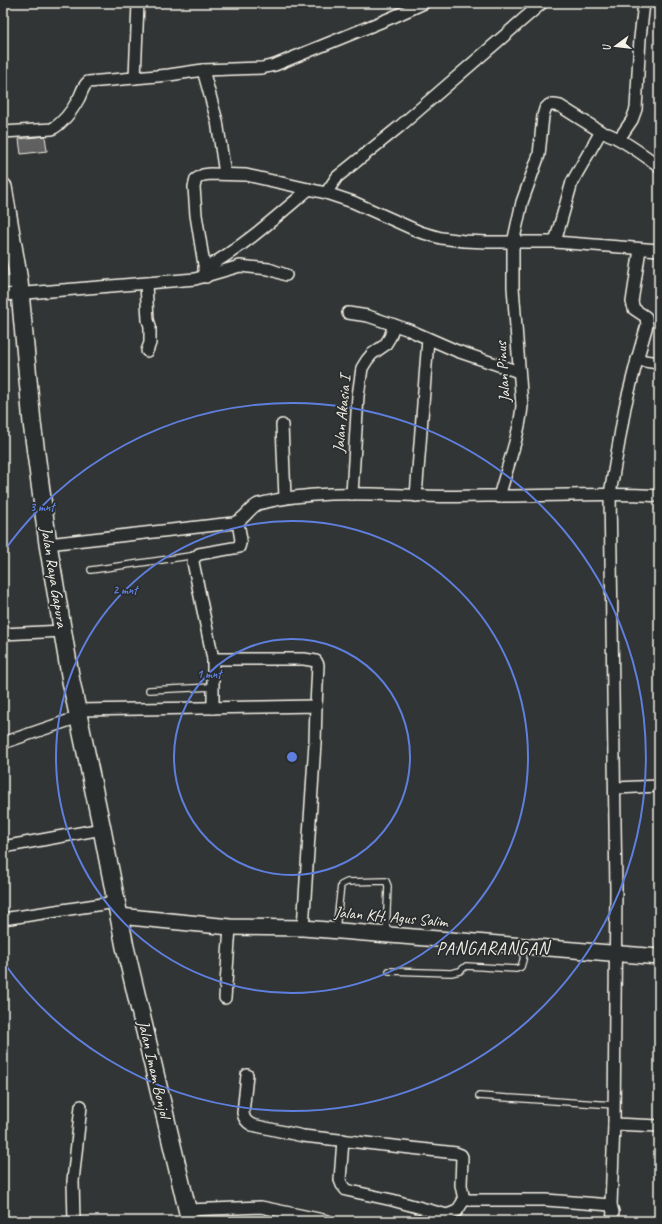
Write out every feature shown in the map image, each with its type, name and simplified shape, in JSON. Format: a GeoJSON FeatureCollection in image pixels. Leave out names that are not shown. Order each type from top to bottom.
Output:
{"type":"FeatureCollection","features":[{"type":"Feature","properties":{"kind":"main road","name":"Jalan Raya Gapura"},"geometry":{"type":"LineString","coordinates":[[3,187],[14,286],[48,544],[71,682],[117,909]]}},
{"type":"Feature","properties":{"kind":"main road","name":"Jalan KH. Agus Salim"},"geometry":{"type":"LineString","coordinates":[[117,909],[230,927],[336,930],[659,957]]}},
{"type":"Feature","properties":{"kind":"main road","name":"Jalan Imam Bonjol"},"geometry":{"type":"LineString","coordinates":[[117,909],[189,1216]]}},
{"type":"Feature","properties":{"kind":"street"},"geometry":{"type":"LineString","coordinates":[[135,78],[138,3]]}},
{"type":"Feature","properties":{"kind":"street"},"geometry":{"type":"LineString","coordinates":[[3,132],[52,129],[58,126],[78,100],[88,82],[169,75],[203,70],[262,68],[275,65],[424,3]]}},
{"type":"Feature","properties":{"kind":"street"},"geometry":{"type":"LineString","coordinates":[[3,296],[14,286],[121,285],[194,279],[205,273],[226,256],[337,177],[399,127],[542,3]]}},
{"type":"Feature","properties":{"kind":"street"},"geometry":{"type":"LineString","coordinates":[[618,139],[632,120],[636,109],[640,38],[644,3]]}},
{"type":"Feature","properties":{"kind":"street"},"geometry":{"type":"LineString","coordinates":[[203,70],[217,121],[224,174]]}},
{"type":"Feature","properties":{"kind":"street","name":"Jalan Pinus"},"geometry":{"type":"LineString","coordinates":[[499,496],[521,418],[522,406],[513,287],[513,243],[522,202],[539,155],[545,109],[549,105],[560,106],[603,133]]}},
{"type":"Feature","properties":{"kind":"street"},"geometry":{"type":"LineString","coordinates":[[555,242],[572,182],[599,135],[603,133],[618,139],[659,166]]}},
{"type":"Feature","properties":{"kind":"street"},"geometry":{"type":"LineString","coordinates":[[205,273],[194,195],[196,179],[203,175],[246,175],[316,191],[353,202],[420,232],[441,238],[464,241],[513,243],[555,242],[659,250]]}},
{"type":"Feature","properties":{"kind":"street"},"geometry":{"type":"LineString","coordinates":[[612,1221],[616,788],[610,494],[625,407],[647,322],[646,317],[634,309],[633,306],[640,249]]}},
{"type":"Feature","properties":{"kind":"street"},"geometry":{"type":"LineString","coordinates":[[205,273],[248,266],[269,269],[286,276]]}},
{"type":"Feature","properties":{"kind":"street"},"geometry":{"type":"LineString","coordinates":[[146,284],[148,320],[150,326],[150,343],[147,351]]}},
{"type":"Feature","properties":{"kind":"street"},"geometry":{"type":"LineString","coordinates":[[348,313],[368,316],[394,324],[428,339],[519,372]]}},
{"type":"Feature","properties":{"kind":"street","name":"Jalan Akasia I"},"geometry":{"type":"LineString","coordinates":[[352,494],[358,396],[362,368],[372,354],[385,345],[390,337],[394,324]]}},
{"type":"Feature","properties":{"kind":"street"},"geometry":{"type":"LineString","coordinates":[[416,496],[428,339]]}},
{"type":"Feature","properties":{"kind":"street"},"geometry":{"type":"LineString","coordinates":[[637,360],[659,363]]}},
{"type":"Feature","properties":{"kind":"street"},"geometry":{"type":"LineString","coordinates":[[282,425],[285,498]]}},
{"type":"Feature","properties":{"kind":"street"},"geometry":{"type":"LineString","coordinates":[[48,544],[238,522],[242,520],[252,507],[258,504],[285,498],[316,494],[416,496],[610,494],[659,496]]}},
{"type":"Feature","properties":{"kind":"street"},"geometry":{"type":"LineString","coordinates":[[212,708],[213,659],[193,562],[194,558],[199,554],[239,547],[241,540],[238,522]]}},
{"type":"Feature","properties":{"kind":"street"},"geometry":{"type":"LineString","coordinates":[[3,634],[63,631]]}},
{"type":"Feature","properties":{"kind":"street"},"geometry":{"type":"LineString","coordinates":[[213,659],[311,659],[316,661],[318,665],[315,743],[303,928]]}},
{"type":"Feature","properties":{"kind":"street"},"geometry":{"type":"LineString","coordinates":[[3,742],[78,713],[316,706]]}},
{"type":"Feature","properties":{"kind":"street"},"geometry":{"type":"LineString","coordinates":[[616,788],[659,786]]}},
{"type":"Feature","properties":{"kind":"street"},"geometry":{"type":"LineString","coordinates":[[3,847],[102,829]]}},
{"type":"Feature","properties":{"kind":"street"},"geometry":{"type":"LineString","coordinates":[[3,918],[117,909]]}},
{"type":"Feature","properties":{"kind":"street"},"geometry":{"type":"LineString","coordinates":[[225,998],[230,927]]}},
{"type":"Feature","properties":{"kind":"street"},"geometry":{"type":"LineString","coordinates":[[247,1075],[242,1113],[247,1123],[303,1136],[343,1140],[456,1153],[461,1155],[462,1159],[460,1185],[464,1200],[457,1211],[445,1218],[392,1200],[346,1190],[340,1180],[343,1140]]}},
{"type":"Feature","properties":{"kind":"street"},"geometry":{"type":"LineString","coordinates":[[74,1221],[73,1181],[81,1106]]}},
{"type":"Feature","properties":{"kind":"street"},"geometry":{"type":"LineString","coordinates":[[614,1124],[659,1126]]}},
{"type":"Feature","properties":{"kind":"street"},"geometry":{"type":"LineString","coordinates":[[464,1200],[546,1200],[611,1205]]}},
{"type":"Feature","properties":{"kind":"street"},"geometry":{"type":"LineString","coordinates":[[189,1216],[261,1207],[316,1220],[328,1221]]}},
{"type":"Feature","properties":{"kind":"lane"},"geometry":{"type":"LineString","coordinates":[[91,570],[199,554]]}},
{"type":"Feature","properties":{"kind":"lane"},"geometry":{"type":"LineString","coordinates":[[149,690],[213,687]]}},
{"type":"Feature","properties":{"kind":"lane"},"geometry":{"type":"LineString","coordinates":[[336,930],[341,885],[347,882],[386,881],[388,886],[386,935]]}},
{"type":"Feature","properties":{"kind":"lane"},"geometry":{"type":"LineString","coordinates":[[390,971],[451,973],[460,971],[466,966],[516,969],[521,968],[525,946]]}},
{"type":"Feature","properties":{"kind":"lane"},"geometry":{"type":"LineString","coordinates":[[479,1096],[614,1105]]}},
{"type":"Feature","properties":{"kind":"building"},"geometry":{"type":"Polygon","coordinates":[[[45,136],[47,151],[21,154],[19,139],[45,136]]]}},
{"type":"Feature","properties":{"kind":"district","name":"PANGARANGAN"},"geometry":{"type":"Point","coordinates":[493,948]}}]}
